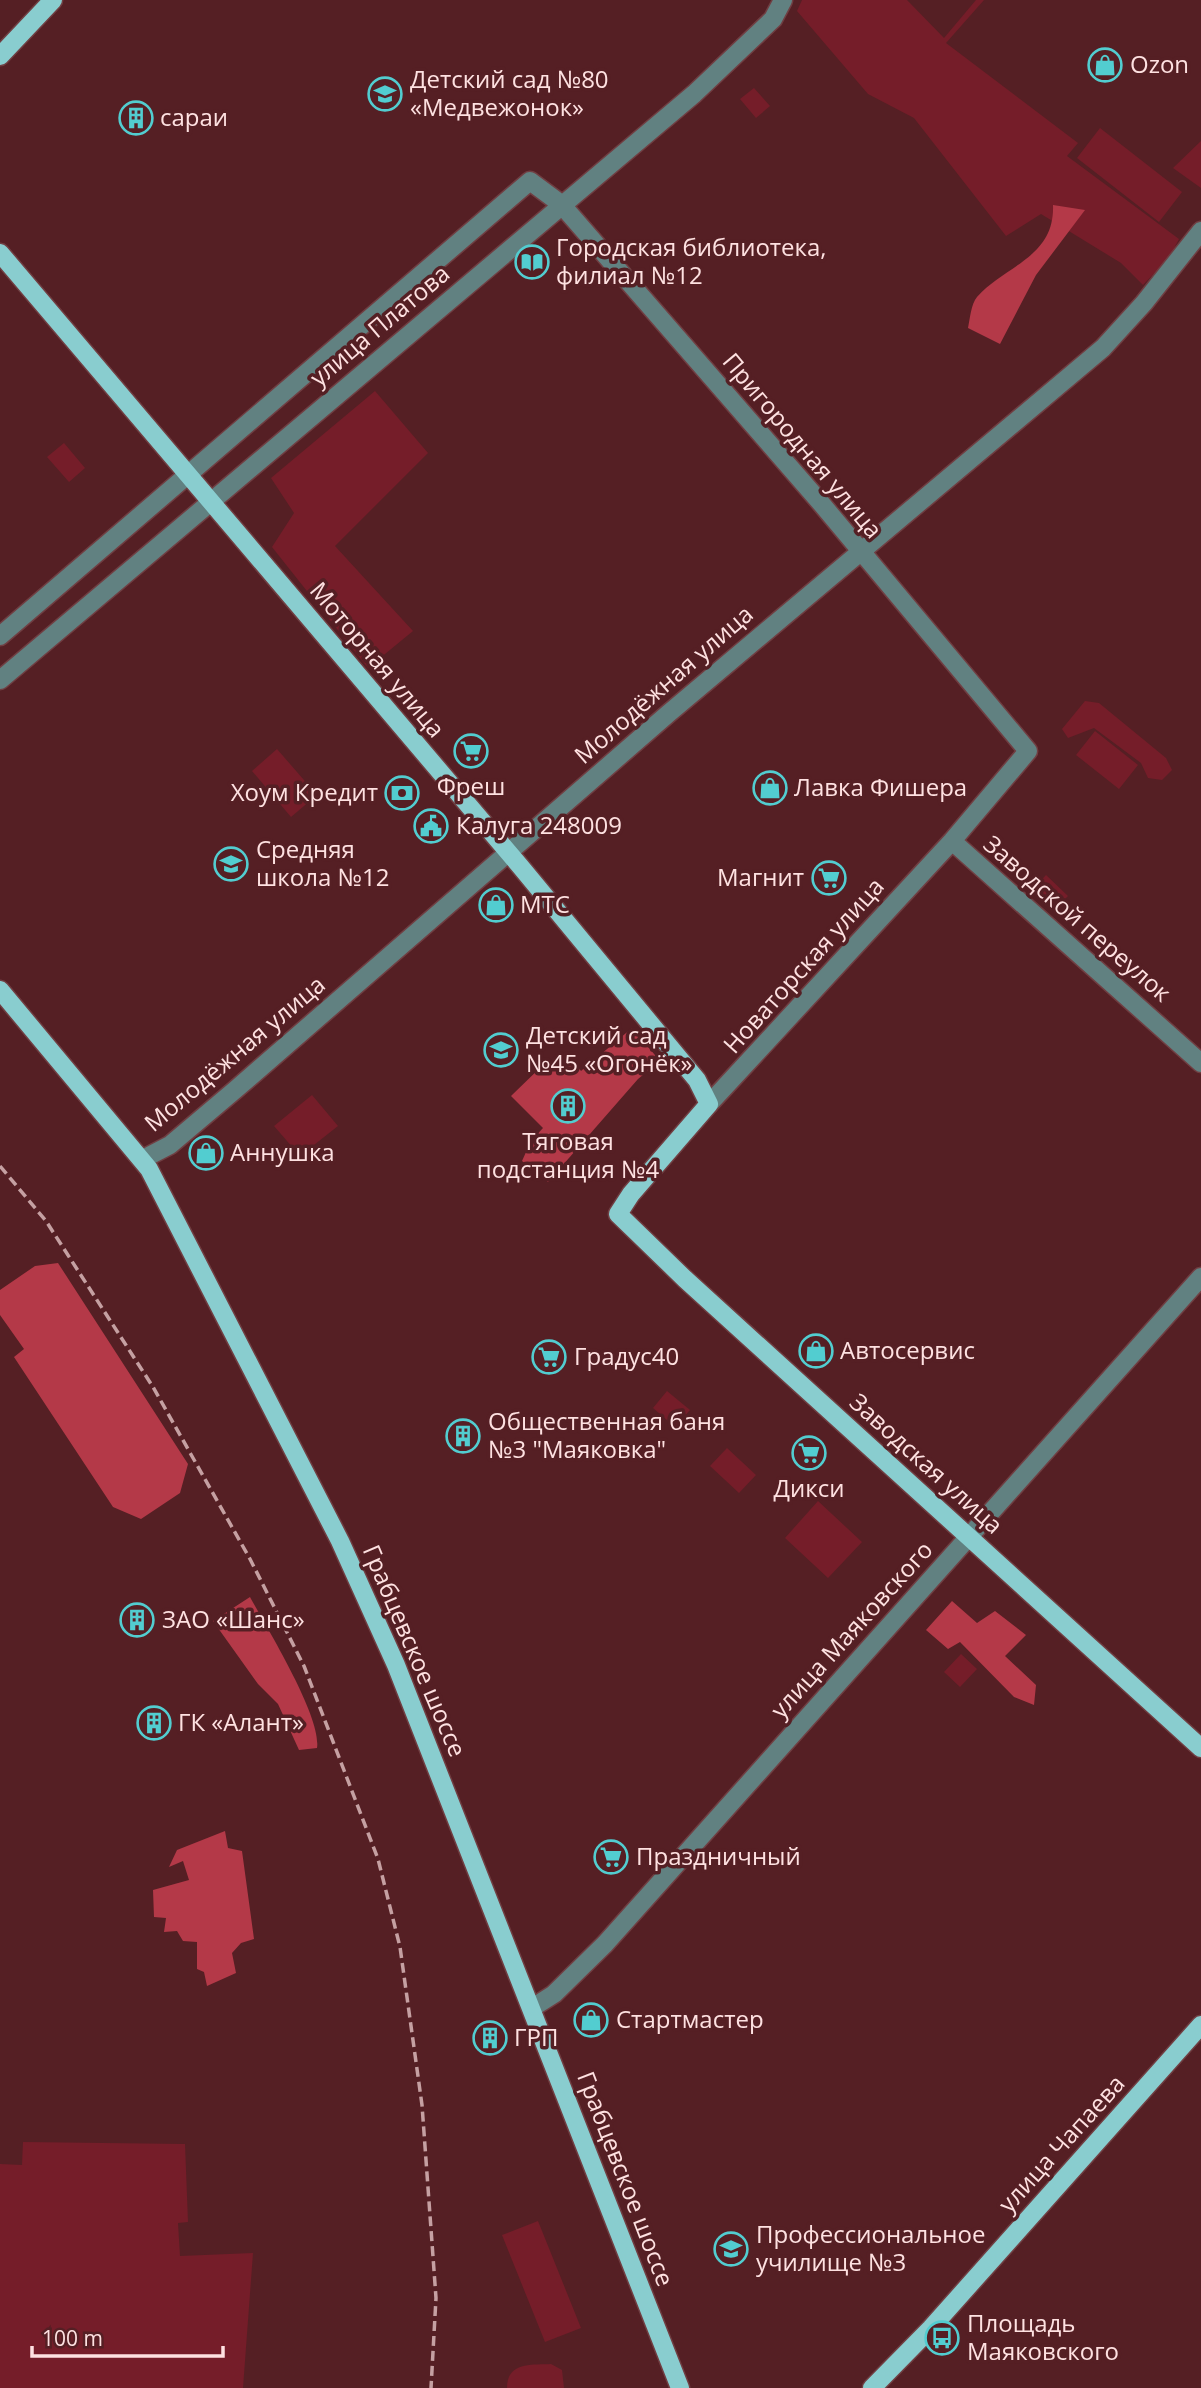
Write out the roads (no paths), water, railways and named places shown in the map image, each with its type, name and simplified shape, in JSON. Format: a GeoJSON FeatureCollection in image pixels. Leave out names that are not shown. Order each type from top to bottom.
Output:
{"type":"FeatureCollection","features":[{"type":"Feature","properties":{"kind":"main road"},"geometry":{"type":"LineString","coordinates":[[0,56],[53,0]]}},
{"type":"Feature","properties":{"kind":"main road","name":"Моторная улица"},"geometry":{"type":"LineString","coordinates":[[0,253],[679,1054],[709,1104]]}},
{"type":"Feature","properties":{"kind":"main road","name":"Грабцевское шоссе"},"geometry":{"type":"LineString","coordinates":[[0,989],[143,1159],[340,1541],[396,1665],[533,2008],[680,2388]]}},
{"type":"Feature","properties":{"kind":"main road","name":"Новаторская улица"},"geometry":{"type":"LineString","coordinates":[[618,1214],[631,1194],[709,1104]]}},
{"type":"Feature","properties":{"kind":"main road","name":"Заводская улица"},"geometry":{"type":"LineString","coordinates":[[618,1214],[685,1279],[1201,1748]]}},
{"type":"Feature","properties":{"kind":"main road","name":"улица Чапаева"},"geometry":{"type":"LineString","coordinates":[[872,2388],[1201,2025]]}},
{"type":"Feature","properties":{"kind":"street","name":"улица Платова"},"geometry":{"type":"LineString","coordinates":[[0,680],[702,87],[773,19],[783,0]]}},
{"type":"Feature","properties":{"kind":"street","name":"улица Платова"},"geometry":{"type":"LineString","coordinates":[[0,636],[530,181]]}},
{"type":"Feature","properties":{"kind":"street","name":"Пригородная улица"},"geometry":{"type":"LineString","coordinates":[[530,181],[561,204],[1028,751]]}},
{"type":"Feature","properties":{"kind":"street","name":"Молодёжная улица"},"geometry":{"type":"LineString","coordinates":[[143,1159],[170,1145],[859,550],[1103,348],[1144,303],[1201,231]]}},
{"type":"Feature","properties":{"kind":"street","name":"Новаторская улица"},"geometry":{"type":"LineString","coordinates":[[709,1104],[952,841],[1028,751]]}},
{"type":"Feature","properties":{"kind":"street","name":"Заводской переулок"},"geometry":{"type":"LineString","coordinates":[[952,841],[1201,1063]]}},
{"type":"Feature","properties":{"kind":"street","name":"улица Маяковского"},"geometry":{"type":"LineString","coordinates":[[533,2008],[554,1994],[605,1944],[1201,1277]]}},
{"type":"Feature","properties":{"kind":"railway"},"geometry":{"type":"LineString","coordinates":[[0,1166],[46,1221],[153,1387],[250,1559],[304,1666],[378,1859],[400,1947],[422,2105],[436,2298],[431,2388]]}},
{"type":"Feature","properties":{"kind":"place","name":"Ozon"},"geometry":{"type":"Point","coordinates":[1105,65]}},
{"type":"Feature","properties":{"kind":"place","name":"Детский сад №80 «Медвежонок»"},"geometry":{"type":"Point","coordinates":[385,94]}},
{"type":"Feature","properties":{"kind":"place","name":"сараи"},"geometry":{"type":"Point","coordinates":[136,118]}},
{"type":"Feature","properties":{"kind":"place","name":"Городская библиотека, филиал №12"},"geometry":{"type":"Point","coordinates":[532,262]}},
{"type":"Feature","properties":{"kind":"place","name":"Фреш"},"geometry":{"type":"Point","coordinates":[471,751]}},
{"type":"Feature","properties":{"kind":"place","name":"Лавка Фишера"},"geometry":{"type":"Point","coordinates":[770,788]}},
{"type":"Feature","properties":{"kind":"place","name":"Хоум Кредит"},"geometry":{"type":"Point","coordinates":[402,793]}},
{"type":"Feature","properties":{"kind":"place","name":"Калуга 248009"},"geometry":{"type":"Point","coordinates":[431,826]}},
{"type":"Feature","properties":{"kind":"place","name":"Средняя школа №12"},"geometry":{"type":"Point","coordinates":[231,864]}},
{"type":"Feature","properties":{"kind":"place","name":"Магнит"},"geometry":{"type":"Point","coordinates":[829,878]}},
{"type":"Feature","properties":{"kind":"place","name":"МТС"},"geometry":{"type":"Point","coordinates":[496,905]}},
{"type":"Feature","properties":{"kind":"place","name":"Детский сад №45 «Огонёк»"},"geometry":{"type":"Point","coordinates":[501,1050]}},
{"type":"Feature","properties":{"kind":"place","name":"Тяговая подстанция №4"},"geometry":{"type":"Point","coordinates":[568,1106]}},
{"type":"Feature","properties":{"kind":"place","name":"Аннушка"},"geometry":{"type":"Point","coordinates":[206,1153]}},
{"type":"Feature","properties":{"kind":"place","name":"Автосервис"},"geometry":{"type":"Point","coordinates":[816,1351]}},
{"type":"Feature","properties":{"kind":"place","name":"Градус40"},"geometry":{"type":"Point","coordinates":[549,1357]}},
{"type":"Feature","properties":{"kind":"place","name":"Общественная баня №3 \"Маяковка\""},"geometry":{"type":"Point","coordinates":[463,1436]}},
{"type":"Feature","properties":{"kind":"place","name":"Дикси"},"geometry":{"type":"Point","coordinates":[809,1453]}},
{"type":"Feature","properties":{"kind":"place","name":"ЗАО «Шанс»"},"geometry":{"type":"Point","coordinates":[137,1620]}},
{"type":"Feature","properties":{"kind":"place","name":"ГК «Алант»"},"geometry":{"type":"Point","coordinates":[154,1723]}},
{"type":"Feature","properties":{"kind":"place","name":"Праздничный"},"geometry":{"type":"Point","coordinates":[611,1857]}},
{"type":"Feature","properties":{"kind":"place","name":"Стартмастер"},"geometry":{"type":"Point","coordinates":[591,2020]}},
{"type":"Feature","properties":{"kind":"place","name":"ГРП"},"geometry":{"type":"Point","coordinates":[490,2038]}},
{"type":"Feature","properties":{"kind":"place","name":"Профессиональное училище №3"},"geometry":{"type":"Point","coordinates":[731,2249]}},
{"type":"Feature","properties":{"kind":"place","name":"Площадь Маяковского"},"geometry":{"type":"Point","coordinates":[942,2338]}}]}
